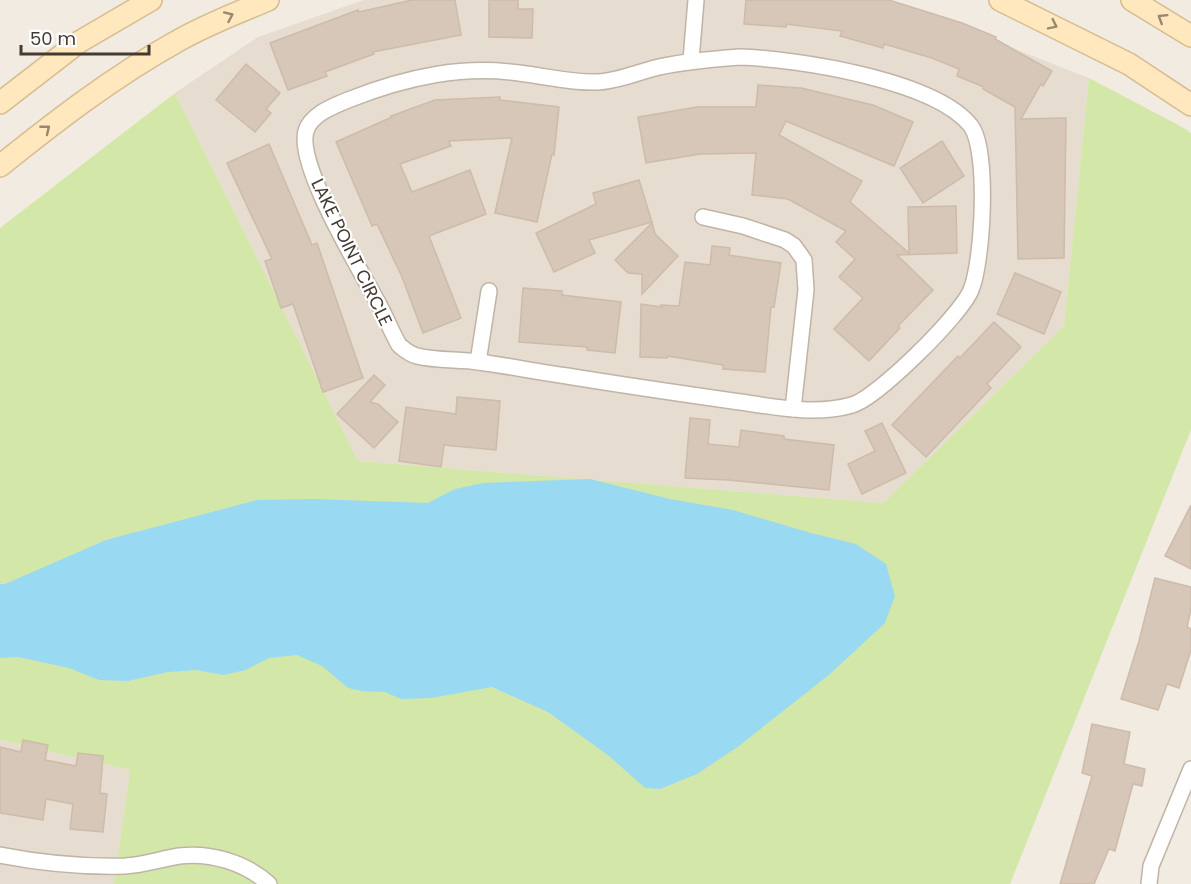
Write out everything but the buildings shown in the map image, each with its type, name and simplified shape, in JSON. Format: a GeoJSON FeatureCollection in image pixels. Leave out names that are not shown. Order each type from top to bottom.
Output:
{"type":"FeatureCollection","features":[{"type":"Feature","properties":{"kind":"main road"},"geometry":{"type":"LineString","coordinates":[[0,103],[80,42],[151,0]]}},
{"type":"Feature","properties":{"kind":"main road"},"geometry":{"type":"LineString","coordinates":[[0,166],[112,80],[177,41],[268,0]]}},
{"type":"Feature","properties":{"kind":"main road"},"geometry":{"type":"LineString","coordinates":[[1000,0],[1129,64],[1191,105]]}},
{"type":"Feature","properties":{"kind":"main road"},"geometry":{"type":"LineString","coordinates":[[1132,0],[1191,36]]}},
{"type":"Feature","properties":{"kind":"street"},"geometry":{"type":"LineString","coordinates":[[691,60],[696,0]]}},
{"type":"Feature","properties":{"kind":"street","name":"LAKE POINT CIRCLE"},"geometry":{"type":"LineString","coordinates":[[740,57],[774,58],[818,64],[879,80],[944,104],[958,113],[978,139],[982,172],[980,250],[976,276],[966,300],[940,333],[866,398],[849,406],[793,409],[478,362],[418,356],[407,352],[399,345],[339,230],[304,147],[305,132],[310,122],[321,113],[344,101],[424,75],[453,71],[486,70],[598,82],[619,80],[691,60],[740,57]]}},
{"type":"Feature","properties":{"kind":"street"},"geometry":{"type":"LineString","coordinates":[[703,216],[785,240],[800,252],[804,260],[806,290],[793,409]]}},
{"type":"Feature","properties":{"kind":"street"},"geometry":{"type":"LineString","coordinates":[[478,362],[489,291]]}},
{"type":"Feature","properties":{"kind":"street"},"geometry":{"type":"LineString","coordinates":[[1149,884],[1151,866],[1191,770]]}},
{"type":"Feature","properties":{"kind":"street"},"geometry":{"type":"LineString","coordinates":[[0,855],[56,864],[126,866],[180,856],[200,855],[238,864],[251,870],[269,884]]}},
{"type":"Feature","properties":{"kind":"shaded area"},"geometry":{"type":"Polygon","coordinates":[[[364,0],[886,0],[1089,78],[1064,326],[883,503],[358,461],[175,93],[258,37],[364,0]]]}},
{"type":"Feature","properties":{"kind":"shaded area"},"geometry":{"type":"Polygon","coordinates":[[[0,740],[130,770],[114,884],[0,884],[0,740]]]}},
{"type":"Feature","properties":{"kind":"green space"},"geometry":{"type":"Polygon","coordinates":[[[1089,78],[1191,133],[1191,430],[1010,884],[114,884],[130,770],[0,740],[0,228],[175,93],[358,461],[883,503],[1064,326],[1089,78]]]}},
{"type":"Feature","properties":{"kind":"water"},"geometry":{"type":"Polygon","coordinates":[[[590,479],[670,499],[733,510],[856,544],[886,564],[895,596],[885,623],[830,674],[739,746],[697,774],[660,789],[645,788],[609,756],[548,712],[492,687],[431,698],[401,699],[385,692],[348,688],[322,666],[297,655],[269,658],[246,670],[223,675],[197,670],[168,672],[128,681],[99,680],[69,668],[18,657],[0,658],[0,584],[5,584],[106,540],[257,500],[313,499],[428,503],[455,489],[483,483],[590,479]]]}}]}
